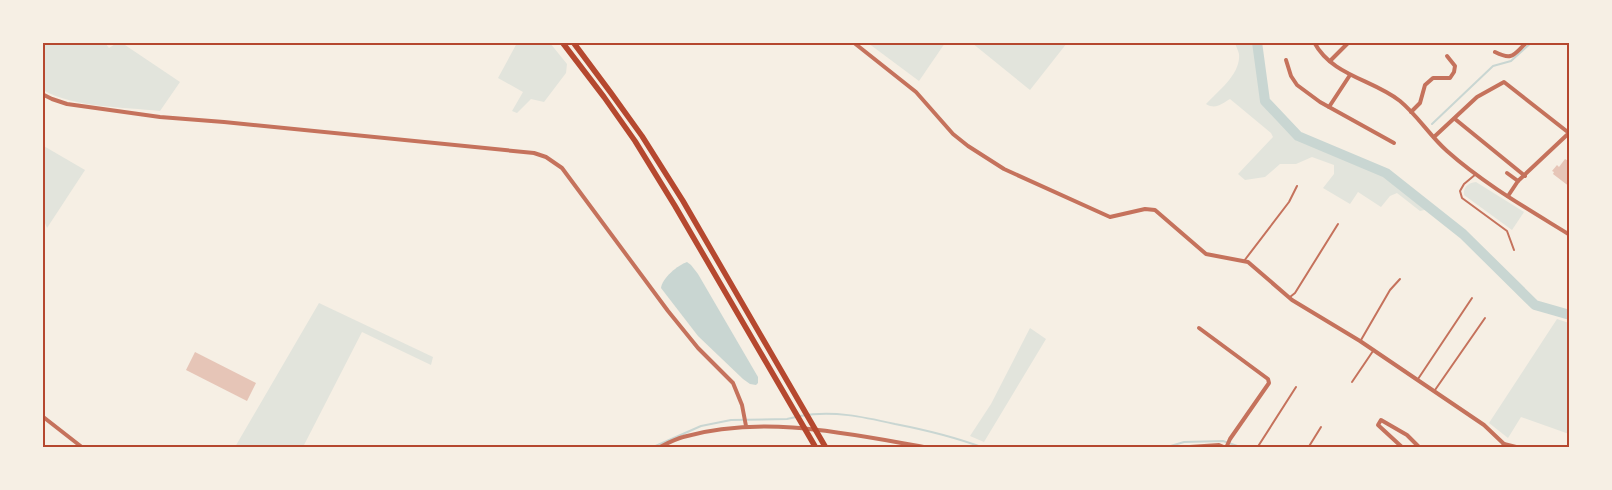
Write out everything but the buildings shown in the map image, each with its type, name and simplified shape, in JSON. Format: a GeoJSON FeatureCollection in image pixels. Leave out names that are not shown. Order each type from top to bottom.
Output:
{"type":"FeatureCollection","features":[{"type":"Feature","properties":{"kind":"highway"},"geometry":{"type":"LineString","coordinates":[[562,42],[604,97],[640,149],[816,448]]}},
{"type":"Feature","properties":{"kind":"highway"},"geometry":{"type":"LineString","coordinates":[[573,42],[642,136],[796,394],[826,448]]}},
{"type":"Feature","properties":{"kind":"street"},"geometry":{"type":"LineString","coordinates":[[853,42],[916,92],[954,134],[968,146],[1004,169],[1110,217],[1145,209],[1155,210],[1206,254],[1248,262],[1290,297],[1360,341],[1484,425],[1503,446],[1520,448]]}},
{"type":"Feature","properties":{"kind":"street"},"geometry":{"type":"LineString","coordinates":[[1314,42],[1323,56],[1338,69],[1391,95],[1411,112],[1446,150],[1476,174],[1570,235]]}},
{"type":"Feature","properties":{"kind":"street"},"geometry":{"type":"LineString","coordinates":[[1330,61],[1349,42]]}},
{"type":"Feature","properties":{"kind":"street"},"geometry":{"type":"LineString","coordinates":[[1495,52],[1504,56],[1512,56],[1526,42]]}},
{"type":"Feature","properties":{"kind":"street"},"geometry":{"type":"LineString","coordinates":[[1411,112],[1420,102],[1425,85],[1433,78],[1450,78],[1454,72],[1455,66],[1447,56]]}},
{"type":"Feature","properties":{"kind":"street"},"geometry":{"type":"LineString","coordinates":[[1286,60],[1297,85],[1329,107],[1394,143]]}},
{"type":"Feature","properties":{"kind":"street"},"geometry":{"type":"LineString","coordinates":[[1329,107],[1350,75]]}},
{"type":"Feature","properties":{"kind":"street"},"geometry":{"type":"LineString","coordinates":[[1434,137],[1455,120],[1478,97],[1504,82],[1569,133],[1518,181],[1508,196]]}},
{"type":"Feature","properties":{"kind":"street"},"geometry":{"type":"LineString","coordinates":[[42,94],[67,104],[160,117],[487,148],[534,153],[546,157],[562,168],[672,317],[698,348],[733,383],[742,405],[746,426]]}},
{"type":"Feature","properties":{"kind":"street"},"geometry":{"type":"LineString","coordinates":[[1455,120],[1525,176]]}},
{"type":"Feature","properties":{"kind":"street"},"geometry":{"type":"LineString","coordinates":[[1507,173],[1518,181]]}},
{"type":"Feature","properties":{"kind":"street"},"geometry":{"type":"LineString","coordinates":[[1507,185],[1513,188]]}},
{"type":"Feature","properties":{"kind":"street"},"geometry":{"type":"LineString","coordinates":[[1175,448],[1219,445],[1226,448],[1230,439],[1269,382],[1268,379],[1199,328]]}},
{"type":"Feature","properties":{"kind":"street"},"geometry":{"type":"LineString","coordinates":[[42,416],[83,448]]}},
{"type":"Feature","properties":{"kind":"street"},"geometry":{"type":"LineString","coordinates":[[1403,448],[1378,425],[1381,420],[1407,435],[1420,448]]}},
{"type":"Feature","properties":{"kind":"street"},"geometry":{"type":"LineString","coordinates":[[658,448],[682,437],[746,426],[775,426],[829,431],[930,448]]}},
{"type":"Feature","properties":{"kind":"lane"},"geometry":{"type":"LineString","coordinates":[[1476,174],[1464,184],[1460,191],[1462,198],[1507,231],[1514,250]]}},
{"type":"Feature","properties":{"kind":"lane"},"geometry":{"type":"LineString","coordinates":[[1243,261],[1289,202],[1297,186]]}},
{"type":"Feature","properties":{"kind":"lane"},"geometry":{"type":"LineString","coordinates":[[1290,297],[1338,224]]}},
{"type":"Feature","properties":{"kind":"lane"},"geometry":{"type":"LineString","coordinates":[[1360,341],[1390,290],[1400,279]]}},
{"type":"Feature","properties":{"kind":"lane"},"geometry":{"type":"LineString","coordinates":[[1417,380],[1472,298]]}},
{"type":"Feature","properties":{"kind":"lane"},"geometry":{"type":"LineString","coordinates":[[1434,391],[1485,318]]}},
{"type":"Feature","properties":{"kind":"lane"},"geometry":{"type":"LineString","coordinates":[[1352,382],[1373,350]]}},
{"type":"Feature","properties":{"kind":"lane"},"geometry":{"type":"LineString","coordinates":[[1256,448],[1296,388]]}},
{"type":"Feature","properties":{"kind":"lane"},"geometry":{"type":"LineString","coordinates":[[1308,448],[1321,427]]}},
{"type":"Feature","properties":{"kind":"shaded area"},"geometry":{"type":"Polygon","coordinates":[[[43,42],[105,43],[109,48],[117,43],[122,43],[180,82],[160,111],[84,104],[56,96],[43,90],[43,42]]]}},
{"type":"Feature","properties":{"kind":"shaded area"},"geometry":{"type":"Polygon","coordinates":[[[517,43],[550,43],[567,64],[566,73],[544,102],[531,99],[517,113],[512,111],[523,92],[498,78],[517,43]]]}},
{"type":"Feature","properties":{"kind":"shaded area"},"geometry":{"type":"Polygon","coordinates":[[[868,43],[945,43],[919,81],[868,43]]]}},
{"type":"Feature","properties":{"kind":"shaded area"},"geometry":{"type":"Polygon","coordinates":[[[972,43],[1067,43],[1030,90],[972,43]]]}},
{"type":"Feature","properties":{"kind":"shaded area"},"geometry":{"type":"Polygon","coordinates":[[[1235,43],[1256,43],[1264,104],[1297,137],[1386,175],[1429,209],[1420,211],[1397,193],[1390,196],[1381,207],[1358,192],[1350,204],[1323,188],[1334,174],[1334,165],[1312,157],[1296,164],[1280,164],[1265,177],[1245,180],[1238,174],[1273,137],[1271,133],[1230,99],[1216,106],[1206,104],[1233,75],[1239,61],[1239,54],[1235,43]]]}},
{"type":"Feature","properties":{"kind":"shaded area"},"geometry":{"type":"Polygon","coordinates":[[[42,145],[85,170],[47,228],[43,218],[42,145]]]}},
{"type":"Feature","properties":{"kind":"shaded area"},"geometry":{"type":"Polygon","coordinates":[[[1476,182],[1524,212],[1512,230],[1464,195],[1464,190],[1467,186],[1476,182]]]}},
{"type":"Feature","properties":{"kind":"shaded area"},"geometry":{"type":"Polygon","coordinates":[[[687,262],[698,274],[758,377],[756,385],[750,384],[743,379],[698,336],[661,288],[664,280],[671,272],[687,262]]]}},
{"type":"Feature","properties":{"kind":"shaded area"},"geometry":{"type":"Polygon","coordinates":[[[319,303],[433,357],[431,365],[362,332],[303,447],[235,447],[319,303]]]}},
{"type":"Feature","properties":{"kind":"shaded area"},"geometry":{"type":"Polygon","coordinates":[[[1557,319],[1569,323],[1569,434],[1521,417],[1508,438],[1489,423],[1557,319]]]}},
{"type":"Feature","properties":{"kind":"shaded area"},"geometry":{"type":"Polygon","coordinates":[[[1030,328],[1046,339],[984,442],[970,436],[991,404],[1030,328]]]}},
{"type":"Feature","properties":{"kind":"waterway"},"geometry":{"type":"LineString","coordinates":[[1257,42],[1265,101],[1298,136],[1386,173],[1463,234],[1535,305],[1570,315]]}},
{"type":"Feature","properties":{"kind":"waterway"},"geometry":{"type":"LineString","coordinates":[[1432,124],[1493,66],[1511,61],[1532,42]]}},
{"type":"Feature","properties":{"kind":"waterway"},"geometry":{"type":"LineString","coordinates":[[800,416],[836,414],[860,417],[940,434],[984,448]]}},
{"type":"Feature","properties":{"kind":"waterway"},"geometry":{"type":"LineString","coordinates":[[651,448],[701,426],[731,420],[787,419],[796,417]]}},
{"type":"Feature","properties":{"kind":"waterway"},"geometry":{"type":"LineString","coordinates":[[1164,448],[1184,442],[1223,441],[1243,448]]}}]}
